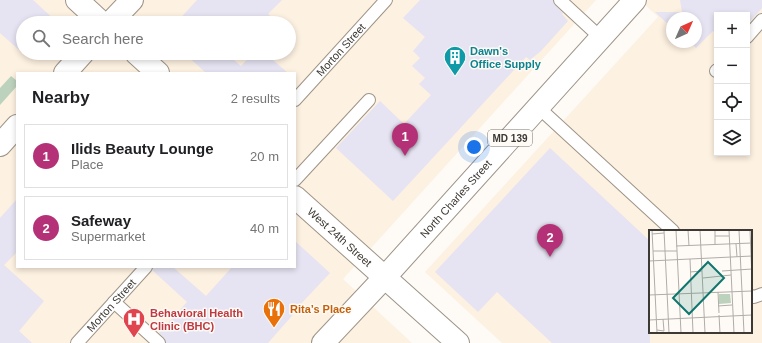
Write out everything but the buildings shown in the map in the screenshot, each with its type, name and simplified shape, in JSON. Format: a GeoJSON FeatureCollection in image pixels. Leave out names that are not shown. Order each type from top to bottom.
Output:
{"type":"FeatureCollection","features":[{"type":"Feature","properties":{"kind":"main road"},"geometry":{"type":"LineString","coordinates":[[77,0],[94,16]]}},
{"type":"Feature","properties":{"kind":"main road"},"geometry":{"type":"LineString","coordinates":[[117,16],[132,0]]}},
{"type":"Feature","properties":{"kind":"main road","name":"North Charles Street"},"geometry":{"type":"LineString","coordinates":[[323,343],[635,0]]}},
{"type":"Feature","properties":{"kind":"main road"},"geometry":{"type":"LineString","coordinates":[[66,72],[77,60]]}},
{"type":"Feature","properties":{"kind":"main road"},"geometry":{"type":"LineString","coordinates":[[144,60],[157,72]]}},
{"type":"Feature","properties":{"kind":"main road"},"geometry":{"type":"LineString","coordinates":[[0,145],[16,127]]}},
{"type":"Feature","properties":{"kind":"main road","name":"West 24th Street"},"geometry":{"type":"LineString","coordinates":[[296,198],[458,343]]}},
{"type":"Feature","properties":{"kind":"lane","name":"Morton Street"},"geometry":{"type":"LineString","coordinates":[[296,99],[386,0]]}},
{"type":"Feature","properties":{"kind":"lane"},"geometry":{"type":"LineString","coordinates":[[560,0],[601,38]]}},
{"type":"Feature","properties":{"kind":"lane"},"geometry":{"type":"LineString","coordinates":[[750,34],[762,20]]}},
{"type":"Feature","properties":{"kind":"lane"},"geometry":{"type":"LineString","coordinates":[[296,179],[369,100]]}},
{"type":"Feature","properties":{"kind":"lane"},"geometry":{"type":"LineString","coordinates":[[538,107],[672,230]]}},
{"type":"Feature","properties":{"kind":"lane","name":"Morton Street"},"geometry":{"type":"LineString","coordinates":[[77,343],[145,268]]}},
{"type":"Feature","properties":{"kind":"lane"},"geometry":{"type":"LineString","coordinates":[[752,296],[762,294]]}},
{"type":"Feature","properties":{"kind":"lane"},"geometry":{"type":"LineString","coordinates":[[114,302],[159,343]]}},
{"type":"Feature","properties":{"kind":"shaded area"},"geometry":{"type":"Polygon","coordinates":[[[0,0],[596,0],[343,279],[412,343],[0,343],[0,0]]]}},
{"type":"Feature","properties":{"kind":"shaded area"},"geometry":{"type":"Polygon","coordinates":[[[640,0],[762,0],[762,343],[502,343],[425,272],[658,17],[640,0]]]}},
{"type":"Feature","properties":{"kind":"green space"},"geometry":{"type":"Polygon","coordinates":[[[11,76],[16,80],[16,87],[0,105],[0,88],[11,76]]]}},
{"type":"Feature","properties":{"kind":"place","name":"Dawn's Office Supply"},"geometry":{"type":"Point","coordinates":[455,76]}},
{"type":"Feature","properties":{"kind":"place","name":"Ilids Beauty Lounge"},"geometry":{"type":"Point","coordinates":[405,156]}},
{"type":"Feature","properties":{"kind":"place","name":"Safeway"},"geometry":{"type":"Point","coordinates":[550,257]}},
{"type":"Feature","properties":{"kind":"place","name":"Rita’s Place"},"geometry":{"type":"Point","coordinates":[274,328]}},
{"type":"Feature","properties":{"kind":"place","name":"Behavioral Health Clinic (BHC)"},"geometry":{"type":"Point","coordinates":[134,338]}}]}
